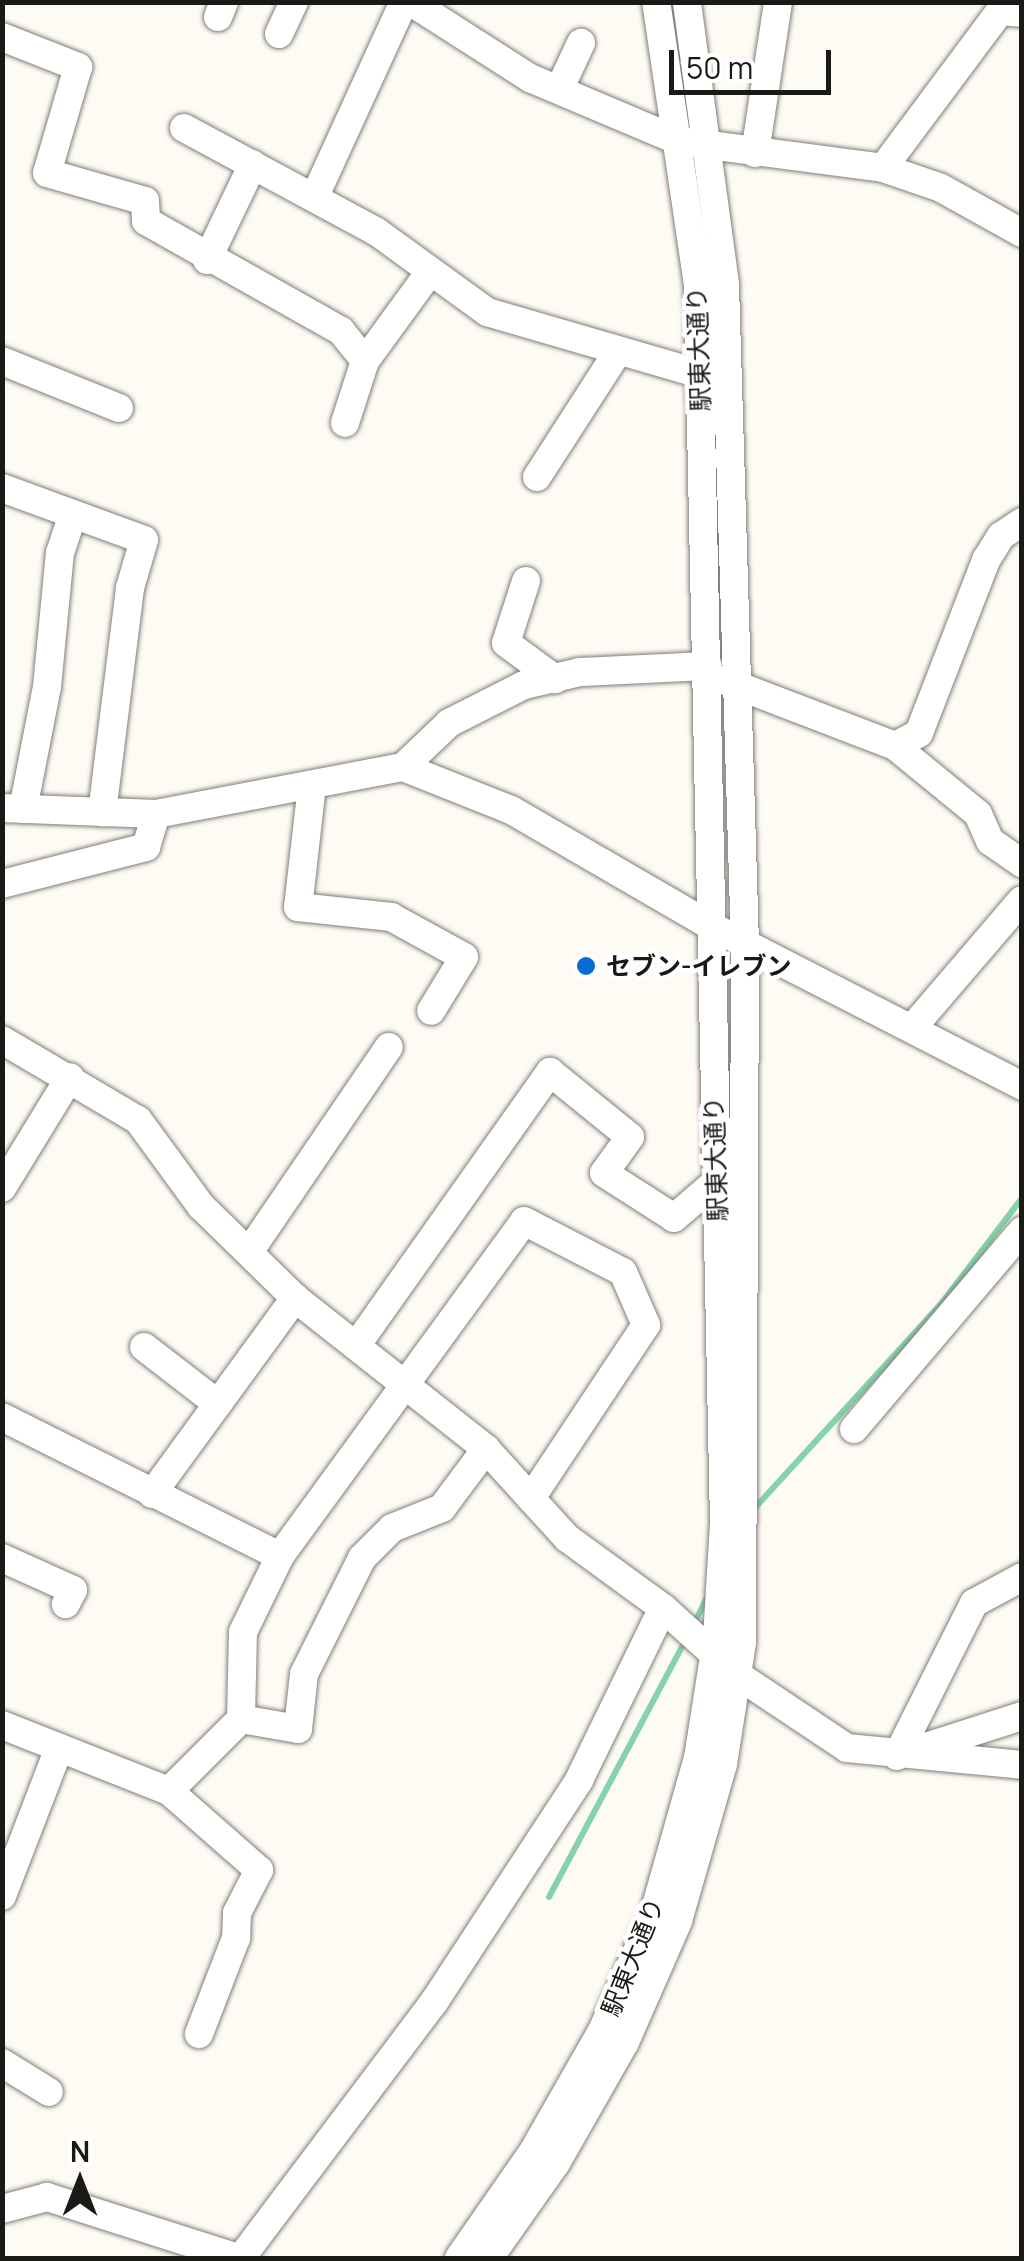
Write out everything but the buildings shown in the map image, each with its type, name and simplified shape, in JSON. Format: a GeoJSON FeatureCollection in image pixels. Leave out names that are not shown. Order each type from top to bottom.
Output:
{"type":"FeatureCollection","features":[{"type":"Feature","properties":{"kind":"street"},"geometry":{"type":"LineString","coordinates":[[279,34],[294,2]]}},
{"type":"Feature","properties":{"kind":"street"},"geometry":{"type":"LineString","coordinates":[[316,196],[407,2],[559,90],[678,141],[883,168],[941,188],[1022,233]]}},
{"type":"Feature","properties":{"kind":"street","name":"駅東大通り"},"geometry":{"type":"LineString","coordinates":[[458,2258],[534,2150],[602,2031],[654,1913],[698,1758],[713,1654],[724,1523],[698,285],[656,2]]}},
{"type":"Feature","properties":{"kind":"street","name":"駅東大通り"},"geometry":{"type":"LineString","coordinates":[[489,2258],[556,2164],[625,2042],[678,1922],[722,1764],[736,1674],[747,1526],[745,944],[738,686],[725,284],[687,2]]}},
{"type":"Feature","properties":{"kind":"street"},"geometry":{"type":"LineString","coordinates":[[755,153],[778,2]]}},
{"type":"Feature","properties":{"kind":"street"},"geometry":{"type":"LineString","coordinates":[[883,168],[1000,11],[1022,13]]}},
{"type":"Feature","properties":{"kind":"street"},"geometry":{"type":"LineString","coordinates":[[2,37],[78,67],[47,173],[145,201],[146,220],[207,260],[341,332],[365,361]]}},
{"type":"Feature","properties":{"kind":"street"},"geometry":{"type":"LineString","coordinates":[[559,90],[581,43]]}},
{"type":"Feature","properties":{"kind":"street"},"geometry":{"type":"LineString","coordinates":[[184,128],[316,196],[488,312],[617,354],[700,374]]}},
{"type":"Feature","properties":{"kind":"street"},"geometry":{"type":"LineString","coordinates":[[207,260],[253,164]]}},
{"type":"Feature","properties":{"kind":"street"},"geometry":{"type":"LineString","coordinates":[[344,422],[365,361],[430,272]]}},
{"type":"Feature","properties":{"kind":"street"},"geometry":{"type":"LineString","coordinates":[[537,477],[617,354]]}},
{"type":"Feature","properties":{"kind":"street"},"geometry":{"type":"LineString","coordinates":[[2,361],[119,408]]}},
{"type":"Feature","properties":{"kind":"street"},"geometry":{"type":"LineString","coordinates":[[2,488],[144,540],[130,588],[102,812]]}},
{"type":"Feature","properties":{"kind":"street"},"geometry":{"type":"LineString","coordinates":[[73,514],[60,553],[47,687],[13,808],[156,814],[403,767],[449,723],[524,685],[554,679],[708,670],[738,686],[895,746],[978,814],[990,841],[1022,864]]}},
{"type":"Feature","properties":{"kind":"street"},"geometry":{"type":"LineString","coordinates":[[895,746],[919,733],[986,560],[1001,536],[1022,522]]}},
{"type":"Feature","properties":{"kind":"street"},"geometry":{"type":"LineString","coordinates":[[526,582],[506,642],[554,679]]}},
{"type":"Feature","properties":{"kind":"street"},"geometry":{"type":"LineString","coordinates":[[403,767],[510,810],[709,925],[1022,1086]]}},
{"type":"Feature","properties":{"kind":"street"},"geometry":{"type":"LineString","coordinates":[[312,785],[298,906],[391,917],[464,957],[431,1011]]}},
{"type":"Feature","properties":{"kind":"street"},"geometry":{"type":"LineString","coordinates":[[2,884],[146,847],[156,814]]}},
{"type":"Feature","properties":{"kind":"street"},"geometry":{"type":"LineString","coordinates":[[913,1027],[1019,907]]}},
{"type":"Feature","properties":{"kind":"street"},"geometry":{"type":"LineString","coordinates":[[2,1040],[70,1076],[138,1120],[201,1206],[295,1298],[486,1449],[568,1538],[664,1608],[736,1674],[848,1748],[897,1756],[1022,1765]]}},
{"type":"Feature","properties":{"kind":"street"},"geometry":{"type":"LineString","coordinates":[[249,1252],[390,1048]]}},
{"type":"Feature","properties":{"kind":"street"},"geometry":{"type":"LineString","coordinates":[[356,1346],[550,1072],[630,1137],[604,1174],[674,1218],[717,1181]]}},
{"type":"Feature","properties":{"kind":"street"},"geometry":{"type":"LineString","coordinates":[[2,1188],[70,1076]]}},
{"type":"Feature","properties":{"kind":"street"},"geometry":{"type":"LineString","coordinates":[[169,1791],[241,1720],[243,1632],[280,1556],[524,1220],[624,1272],[646,1326],[531,1498]]}},
{"type":"Feature","properties":{"kind":"street"},"geometry":{"type":"LineString","coordinates":[[854,1429],[1022,1231]]}},
{"type":"Feature","properties":{"kind":"street"},"geometry":{"type":"LineString","coordinates":[[152,1494],[295,1298]]}},
{"type":"Feature","properties":{"kind":"street"},"geometry":{"type":"LineString","coordinates":[[144,1347],[218,1404]]}},
{"type":"Feature","properties":{"kind":"street"},"geometry":{"type":"LineString","coordinates":[[2,1418],[280,1556]]}},
{"type":"Feature","properties":{"kind":"street"},"geometry":{"type":"LineString","coordinates":[[241,1720],[298,1729],[304,1674],[362,1558],[392,1528],[442,1508],[486,1449]]}},
{"type":"Feature","properties":{"kind":"street"},"geometry":{"type":"LineString","coordinates":[[2,1558],[73,1590],[66,1604]]}},
{"type":"Feature","properties":{"kind":"street"},"geometry":{"type":"LineString","coordinates":[[897,1756],[974,1603],[1022,1577]]}},
{"type":"Feature","properties":{"kind":"street"},"geometry":{"type":"LineString","coordinates":[[2,2209],[47,2197],[239,2258],[434,2002],[579,1780],[664,1608]]}},
{"type":"Feature","properties":{"kind":"street"},"geometry":{"type":"LineString","coordinates":[[897,1756],[1022,1716]]}},
{"type":"Feature","properties":{"kind":"street"},"geometry":{"type":"LineString","coordinates":[[2,1725],[169,1791],[259,1870],[237,1914],[236,1938],[199,2034]]}},
{"type":"Feature","properties":{"kind":"street"},"geometry":{"type":"LineString","coordinates":[[2,1896],[59,1748]]}},
{"type":"Feature","properties":{"kind":"street"},"geometry":{"type":"LineString","coordinates":[[2,2064],[49,2092]]}},
{"type":"Feature","properties":{"kind":"waterway"},"geometry":{"type":"LineString","coordinates":[[752,1511],[941,1304],[1022,1198]]}},
{"type":"Feature","properties":{"kind":"waterway"},"geometry":{"type":"LineString","coordinates":[[693,1626],[707,1597]]}},
{"type":"Feature","properties":{"kind":"waterway"},"geometry":{"type":"LineString","coordinates":[[549,1897],[687,1637]]}},
{"type":"Feature","properties":{"kind":"place","name":"セブン-イレブン"},"geometry":{"type":"Point","coordinates":[586,966]}}]}
